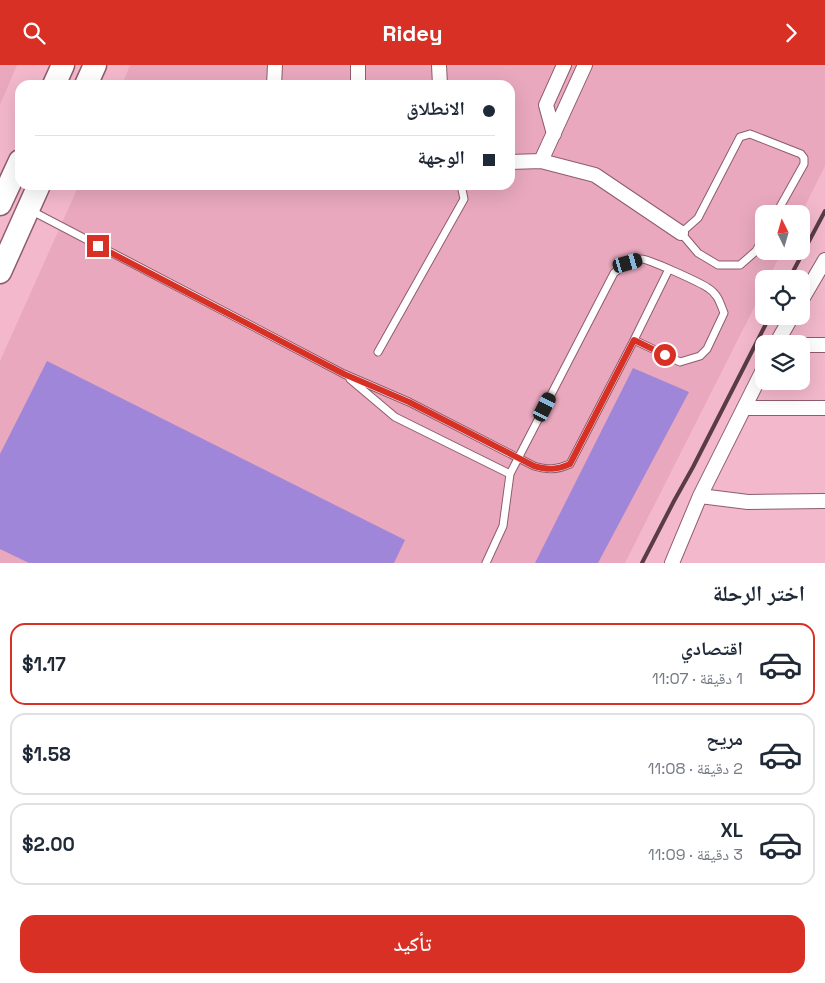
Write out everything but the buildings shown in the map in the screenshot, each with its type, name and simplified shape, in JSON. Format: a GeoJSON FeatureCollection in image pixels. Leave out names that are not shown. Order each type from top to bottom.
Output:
{"type":"FeatureCollection","features":[{"type":"Feature","properties":{"kind":"main road"},"geometry":{"type":"LineString","coordinates":[[56,80],[63,65]]}},
{"type":"Feature","properties":{"kind":"main road"},"geometry":{"type":"LineString","coordinates":[[88,80],[95,65]]}},
{"type":"Feature","properties":{"kind":"main road"},"geometry":{"type":"LineString","coordinates":[[0,204],[15,174]]}},
{"type":"Feature","properties":{"kind":"main road"},"geometry":{"type":"LineString","coordinates":[[0,272],[36,190]]}},
{"type":"Feature","properties":{"kind":"street"},"geometry":{"type":"LineString","coordinates":[[274,80],[275,65]]}},
{"type":"Feature","properties":{"kind":"street"},"geometry":{"type":"LineString","coordinates":[[358,65],[358,80]]}},
{"type":"Feature","properties":{"kind":"street"},"geometry":{"type":"LineString","coordinates":[[439,65],[440,80]]}},
{"type":"Feature","properties":{"kind":"street"},"geometry":{"type":"LineString","coordinates":[[554,134],[546,105],[564,65]]}},
{"type":"Feature","properties":{"kind":"street"},"geometry":{"type":"LineString","coordinates":[[541,161],[585,65]]}},
{"type":"Feature","properties":{"kind":"street"},"geometry":{"type":"LineString","coordinates":[[546,105],[550,112],[558,113],[566,107]]}},
{"type":"Feature","properties":{"kind":"street"},"geometry":{"type":"LineString","coordinates":[[515,162],[541,161],[595,175],[681,233]]}},
{"type":"Feature","properties":{"kind":"street"},"geometry":{"type":"LineString","coordinates":[[810,287],[824,265]]}},
{"type":"Feature","properties":{"kind":"street"},"geometry":{"type":"LineString","coordinates":[[810,345],[825,345]]}},
{"type":"Feature","properties":{"kind":"street"},"geometry":{"type":"LineString","coordinates":[[672,563],[700,496],[755,386]]}},
{"type":"Feature","properties":{"kind":"street"},"geometry":{"type":"LineString","coordinates":[[744,408],[825,408]]}},
{"type":"Feature","properties":{"kind":"street"},"geometry":{"type":"LineString","coordinates":[[700,496],[748,502],[825,501]]}},
{"type":"Feature","properties":{"kind":"lane"},"geometry":{"type":"LineString","coordinates":[[755,252],[740,265],[718,265],[698,253],[681,233],[698,218],[740,137],[750,134],[801,154],[804,158],[804,164],[781,205]]}},
{"type":"Feature","properties":{"kind":"lane"},"geometry":{"type":"LineString","coordinates":[[378,352],[464,199],[462,190]]}},
{"type":"Feature","properties":{"kind":"lane"},"geometry":{"type":"LineString","coordinates":[[27,209],[344,374],[409,402],[534,466],[546,469],[560,469],[570,464],[669,269]]}},
{"type":"Feature","properties":{"kind":"lane"},"geometry":{"type":"LineString","coordinates":[[486,563],[503,526],[510,474],[614,273],[628,263],[642,258],[709,288],[719,299],[724,313],[707,349],[700,356],[680,362],[634,340]]}},
{"type":"Feature","properties":{"kind":"lane"},"geometry":{"type":"LineString","coordinates":[[344,374],[395,417],[510,474]]}},
{"type":"Feature","properties":{"kind":"shaded area"},"geometry":{"type":"Polygon","coordinates":[[[0,65],[17,65],[0,105],[0,65]]]}},
{"type":"Feature","properties":{"kind":"shaded area"},"geometry":{"type":"Polygon","coordinates":[[[130,65],[825,65],[825,166],[806,205],[755,205],[755,260],[778,260],[772,270],[755,270],[755,306],[625,563],[0,563],[0,361],[77,190],[515,190],[515,80],[124,80],[130,65]]]}},
{"type":"Feature","properties":{"kind":"railway"},"geometry":{"type":"LineString","coordinates":[[794,270],[825,211]]}},
{"type":"Feature","properties":{"kind":"railway"},"geometry":{"type":"LineString","coordinates":[[642,563],[765,325]]}},
{"type":"Feature","properties":{"kind":"route"},"geometry":{"type":"LineString","coordinates":[[98,246],[344,374],[409,402],[534,466],[546,469],[560,469],[570,464],[634,340],[665,355]]}}]}
